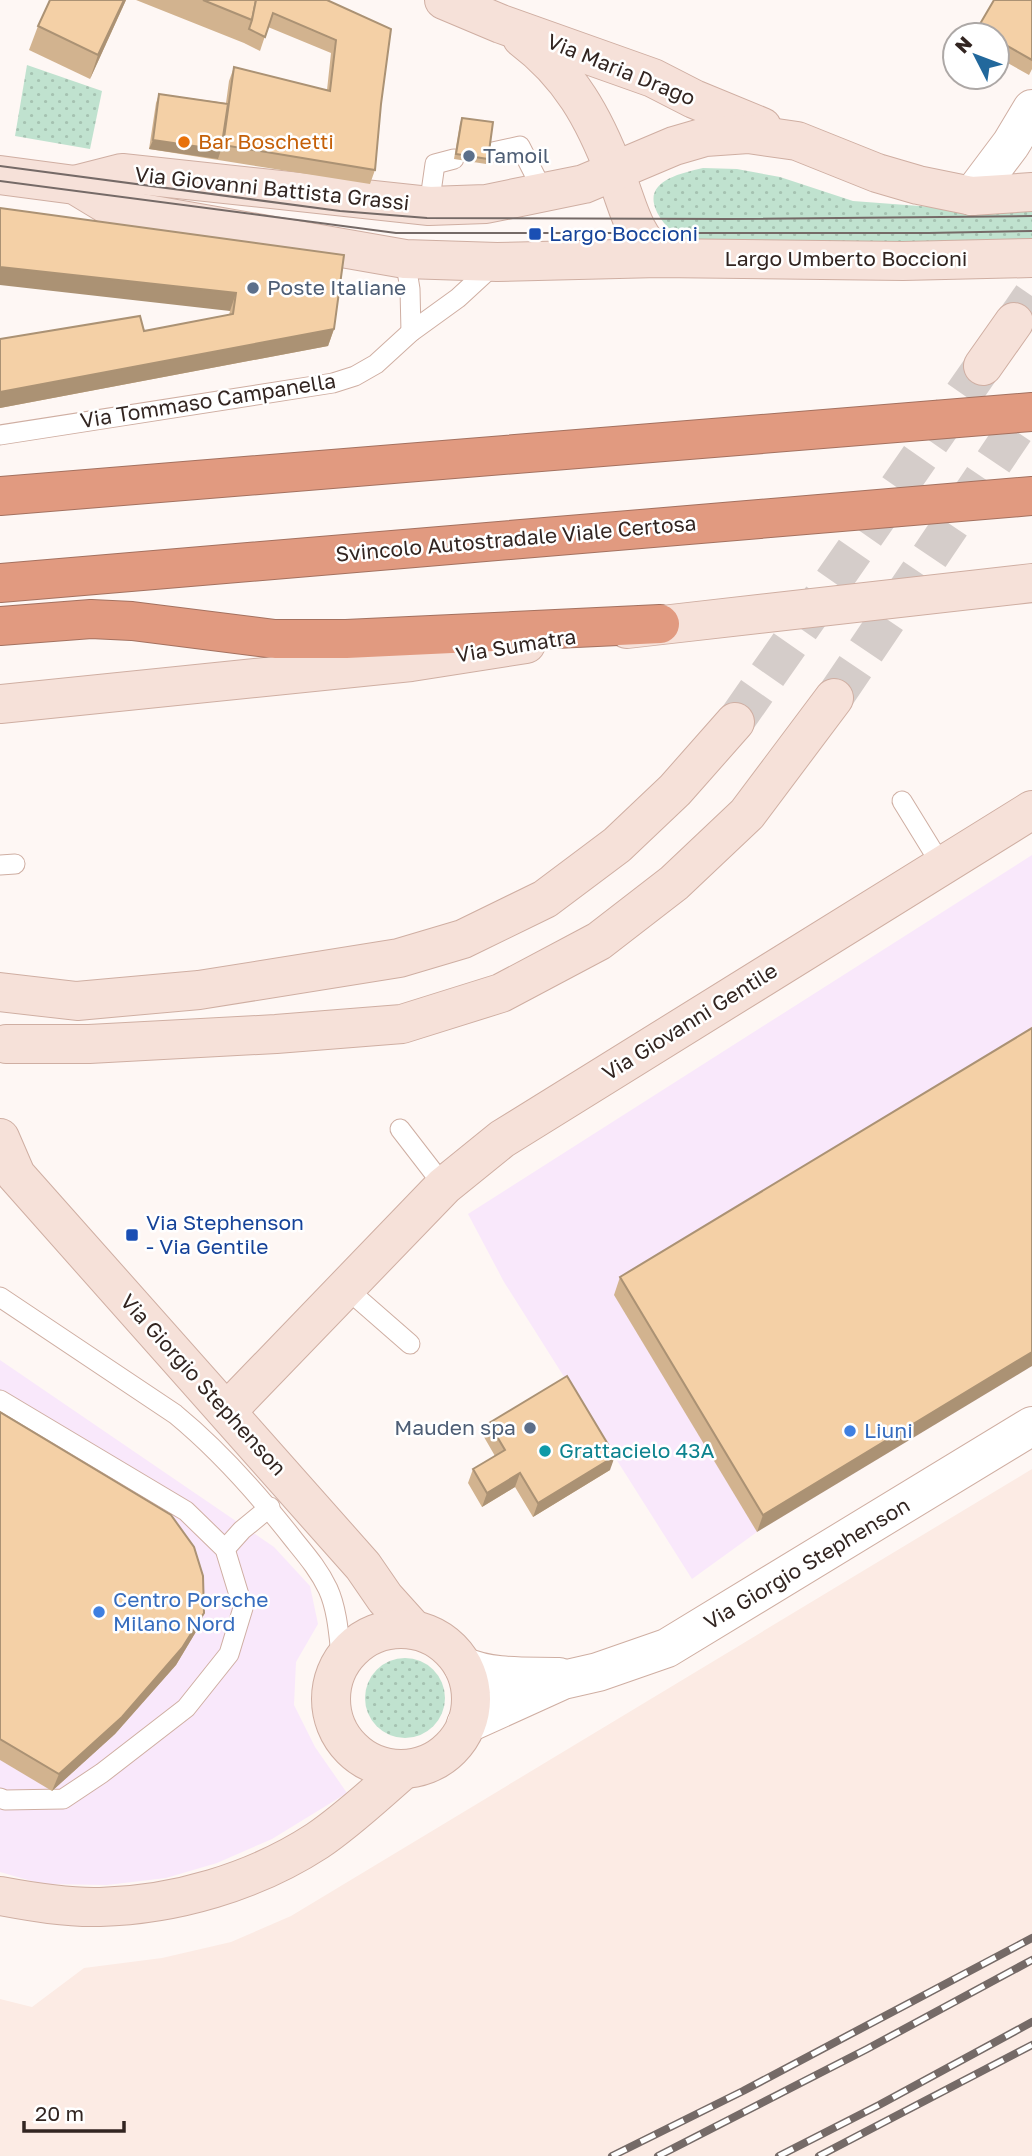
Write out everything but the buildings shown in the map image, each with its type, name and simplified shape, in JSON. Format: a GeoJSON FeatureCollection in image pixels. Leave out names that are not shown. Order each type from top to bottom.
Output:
{"type":"FeatureCollection","features":[{"type":"Feature","properties":{"kind":"highway"},"geometry":{"type":"LineString","coordinates":[[0,496],[1032,412]]}},
{"type":"Feature","properties":{"kind":"highway","name":"Svincolo Autostradale Viale Certosa"},"geometry":{"type":"LineString","coordinates":[[0,583],[1032,496]]}},
{"type":"Feature","properties":{"kind":"highway"},"geometry":{"type":"LineString","coordinates":[[0,626],[90,619],[132,621],[275,639],[346,639],[660,624]]}},
{"type":"Feature","properties":{"kind":"street","name":"Via Maria Drago"},"geometry":{"type":"LineString","coordinates":[[444,0],[501,24],[653,78],[694,99],[797,141]]}},
{"type":"Feature","properties":{"kind":"street"},"geometry":{"type":"LineString","coordinates":[[501,24],[536,49],[563,75],[579,96],[615,173],[637,233],[659,258]]}},
{"type":"Feature","properties":{"kind":"street"},"geometry":{"type":"LineString","coordinates":[[972,196],[1011,144],[1032,109]]}},
{"type":"Feature","properties":{"kind":"street"},"geometry":{"type":"LineString","coordinates":[[429,206],[485,204],[584,184],[655,154],[705,137],[748,134],[797,141],[877,173],[918,185],[972,196],[1032,192]]}},
{"type":"Feature","properties":{"kind":"street","name":"Via Giovanni Battista Grassi"},"geometry":{"type":"LineString","coordinates":[[0,175],[75,185],[122,173],[429,206]]}},
{"type":"Feature","properties":{"kind":"street","name":"Via Giovanni Battista Grassi"},"geometry":{"type":"LineString","coordinates":[[75,185],[113,208],[405,259]]}},
{"type":"Feature","properties":{"kind":"street","name":"Largo Umberto Boccioni"},"geometry":{"type":"LineString","coordinates":[[405,259],[497,262],[659,258],[824,261],[1032,258]]}},
{"type":"Feature","properties":{"kind":"street"},"geometry":{"type":"LineString","coordinates":[[983,366],[1014,322]]}},
{"type":"Feature","properties":{"kind":"street","name":"Via Sumatra"},"geometry":{"type":"LineString","coordinates":[[4,704],[411,662],[660,624],[1032,583]]}},
{"type":"Feature","properties":{"kind":"street"},"geometry":{"type":"LineString","coordinates":[[2,1044],[89,1044],[402,1024],[501,993],[599,941],[674,883],[747,814],[834,698]]}},
{"type":"Feature","properties":{"kind":"street"},"geometry":{"type":"LineString","coordinates":[[0,992],[77,1000],[199,990],[399,958],[463,939],[545,899],[617,845],[675,790],[735,722]]}},
{"type":"Feature","properties":{"kind":"street","name":"Via Giovanni Gentile"},"geometry":{"type":"LineString","coordinates":[[227,1411],[444,1186],[502,1139],[1032,810]]}},
{"type":"Feature","properties":{"kind":"street","name":"Via Giorgio Stephenson"},"geometry":{"type":"LineString","coordinates":[[0,1138],[16,1175],[363,1566],[385,1598],[412,1629]]}},
{"type":"Feature","properties":{"kind":"street","name":"Via Giorgio Stephenson"},"geometry":{"type":"LineString","coordinates":[[466,1724],[505,1704],[571,1677],[598,1672],[667,1647],[1032,1426]]}},
{"type":"Feature","properties":{"kind":"street"},"geometry":{"type":"LineString","coordinates":[[0,1896],[99,1907],[152,1903],[219,1887],[284,1860],[315,1842],[347,1819],[403,1770],[438,1758],[458,1740],[466,1724],[470,1705],[470,1683],[463,1666],[443,1644],[412,1629],[384,1631],[373,1635],[354,1650],[342,1663],[335,1678],[332,1699],[334,1721],[340,1735],[351,1749],[385,1768],[403,1770]]}},
{"type":"Feature","properties":{"kind":"street","name":"Via Giorgio Stephenson"},"geometry":{"type":"LineString","coordinates":[[463,1666],[475,1671],[504,1675],[571,1677]]}},
{"type":"Feature","properties":{"kind":"lane"},"geometry":{"type":"LineString","coordinates":[[488,153],[520,146],[544,193]]}},
{"type":"Feature","properties":{"kind":"lane"},"geometry":{"type":"LineString","coordinates":[[429,206],[435,163],[454,159]]}},
{"type":"Feature","properties":{"kind":"lane"},"geometry":{"type":"LineString","coordinates":[[405,259],[410,289],[411,332]]}},
{"type":"Feature","properties":{"kind":"lane"},"geometry":{"type":"LineString","coordinates":[[411,332],[458,298],[497,262]]}},
{"type":"Feature","properties":{"kind":"lane","name":"Via Tommaso Campanella"},"geometry":{"type":"LineString","coordinates":[[0,435],[333,383],[355,376],[376,364],[411,332]]}},
{"type":"Feature","properties":{"kind":"lane"},"geometry":{"type":"LineString","coordinates":[[902,801],[942,866]]}},
{"type":"Feature","properties":{"kind":"lane"},"geometry":{"type":"LineString","coordinates":[[400,1129],[444,1186]]}},
{"type":"Feature","properties":{"kind":"lane"},"geometry":{"type":"LineString","coordinates":[[347,1289],[410,1344]]}},
{"type":"Feature","properties":{"kind":"lane","name":"Via Giorgio Stephenson"},"geometry":{"type":"LineString","coordinates":[[0,1297],[175,1414],[200,1435],[270,1507],[307,1555],[328,1591],[342,1663]]}},
{"type":"Feature","properties":{"kind":"lane"},"geometry":{"type":"LineString","coordinates":[[0,1400],[186,1511],[225,1549],[243,1608],[229,1654],[186,1708],[102,1773],[63,1799],[0,1798]]}},
{"type":"Feature","properties":{"kind":"lane"},"geometry":{"type":"LineString","coordinates":[[225,1549],[242,1530],[270,1507]]}},
{"type":"Feature","properties":{"kind":"shaded area"},"geometry":{"type":"Polygon","coordinates":[[[1032,855],[1032,1366],[757,1532],[692,1579],[504,1282],[468,1214],[1032,855]]]}},
{"type":"Feature","properties":{"kind":"shaded area"},"geometry":{"type":"Polygon","coordinates":[[[0,1360],[274,1547],[310,1586],[318,1624],[296,1662],[294,1705],[315,1747],[347,1793],[272,1839],[217,1863],[166,1878],[107,1885],[42,1884],[0,1872],[0,1360]]]}},
{"type":"Feature","properties":{"kind":"shaded area"},"geometry":{"type":"Polygon","coordinates":[[[1032,1469],[1032,2156],[0,2156],[0,1999],[32,2007],[84,1968],[162,1958],[231,1942],[291,1916],[1032,1469]]]}},
{"type":"Feature","properties":{"kind":"green space"},"geometry":{"type":"Polygon","coordinates":[[[27,65],[102,91],[90,149],[15,136],[27,65]]]}},
{"type":"Feature","properties":{"kind":"green space"},"geometry":{"type":"Polygon","coordinates":[[[703,168],[737,169],[780,177],[853,201],[946,208],[1032,205],[1032,255],[689,246],[664,223],[656,210],[655,191],[669,178],[703,168]]]}},
{"type":"Feature","properties":{"kind":"green space"},"geometry":{"type":"Polygon","coordinates":[[[397,1658],[413,1658],[427,1664],[439,1676],[445,1690],[445,1706],[439,1720],[427,1732],[413,1738],[397,1738],[383,1732],[371,1720],[365,1706],[365,1690],[371,1676],[383,1664],[397,1658]]]}},
{"type":"Feature","properties":{"kind":"tunnel"},"geometry":{"type":"LineString","coordinates":[[1014,322],[1032,296]]}},
{"type":"Feature","properties":{"kind":"tunnel"},"geometry":{"type":"LineString","coordinates":[[735,722],[983,366]]}},
{"type":"Feature","properties":{"kind":"tunnel"},"geometry":{"type":"LineString","coordinates":[[834,698],[1032,405]]}},
{"type":"Feature","properties":{"kind":"tram line"},"geometry":{"type":"LineString","coordinates":[[0,166],[340,211],[427,218],[1032,216]]}},
{"type":"Feature","properties":{"kind":"tram line"},"geometry":{"type":"LineString","coordinates":[[0,181],[396,233],[1032,231]]}},
{"type":"Feature","properties":{"kind":"railway"},"geometry":{"type":"LineString","coordinates":[[612,2156],[743,2091],[1032,1938]]}},
{"type":"Feature","properties":{"kind":"railway"},"geometry":{"type":"LineString","coordinates":[[658,2156],[867,2049],[1032,1960]]}},
{"type":"Feature","properties":{"kind":"railway"},"geometry":{"type":"LineString","coordinates":[[779,2156],[1032,2022]]}},
{"type":"Feature","properties":{"kind":"railway"},"geometry":{"type":"LineString","coordinates":[[819,2156],[1032,2045]]}},
{"type":"Feature","properties":{"kind":"place","name":"Bar Boschetti"},"geometry":{"type":"Point","coordinates":[184,142]}},
{"type":"Feature","properties":{"kind":"place","name":"Tamoil"},"geometry":{"type":"Point","coordinates":[469,156]}},
{"type":"Feature","properties":{"kind":"place","name":"Largo Boccioni"},"geometry":{"type":"Point","coordinates":[535,234]}},
{"type":"Feature","properties":{"kind":"place","name":"Poste Italiane"},"geometry":{"type":"Point","coordinates":[253,288]}},
{"type":"Feature","properties":{"kind":"place","name":"Via Stephenson - Via Gentile"},"geometry":{"type":"Point","coordinates":[132,1235]}},
{"type":"Feature","properties":{"kind":"place","name":"Mauden spa"},"geometry":{"type":"Point","coordinates":[530,1428]}},
{"type":"Feature","properties":{"kind":"place","name":"Liuni"},"geometry":{"type":"Point","coordinates":[850,1431]}},
{"type":"Feature","properties":{"kind":"place","name":"Grattacielo 43A"},"geometry":{"type":"Point","coordinates":[545,1451]}},
{"type":"Feature","properties":{"kind":"place","name":"Centro Porsche Milano Nord"},"geometry":{"type":"Point","coordinates":[99,1612]}}]}
